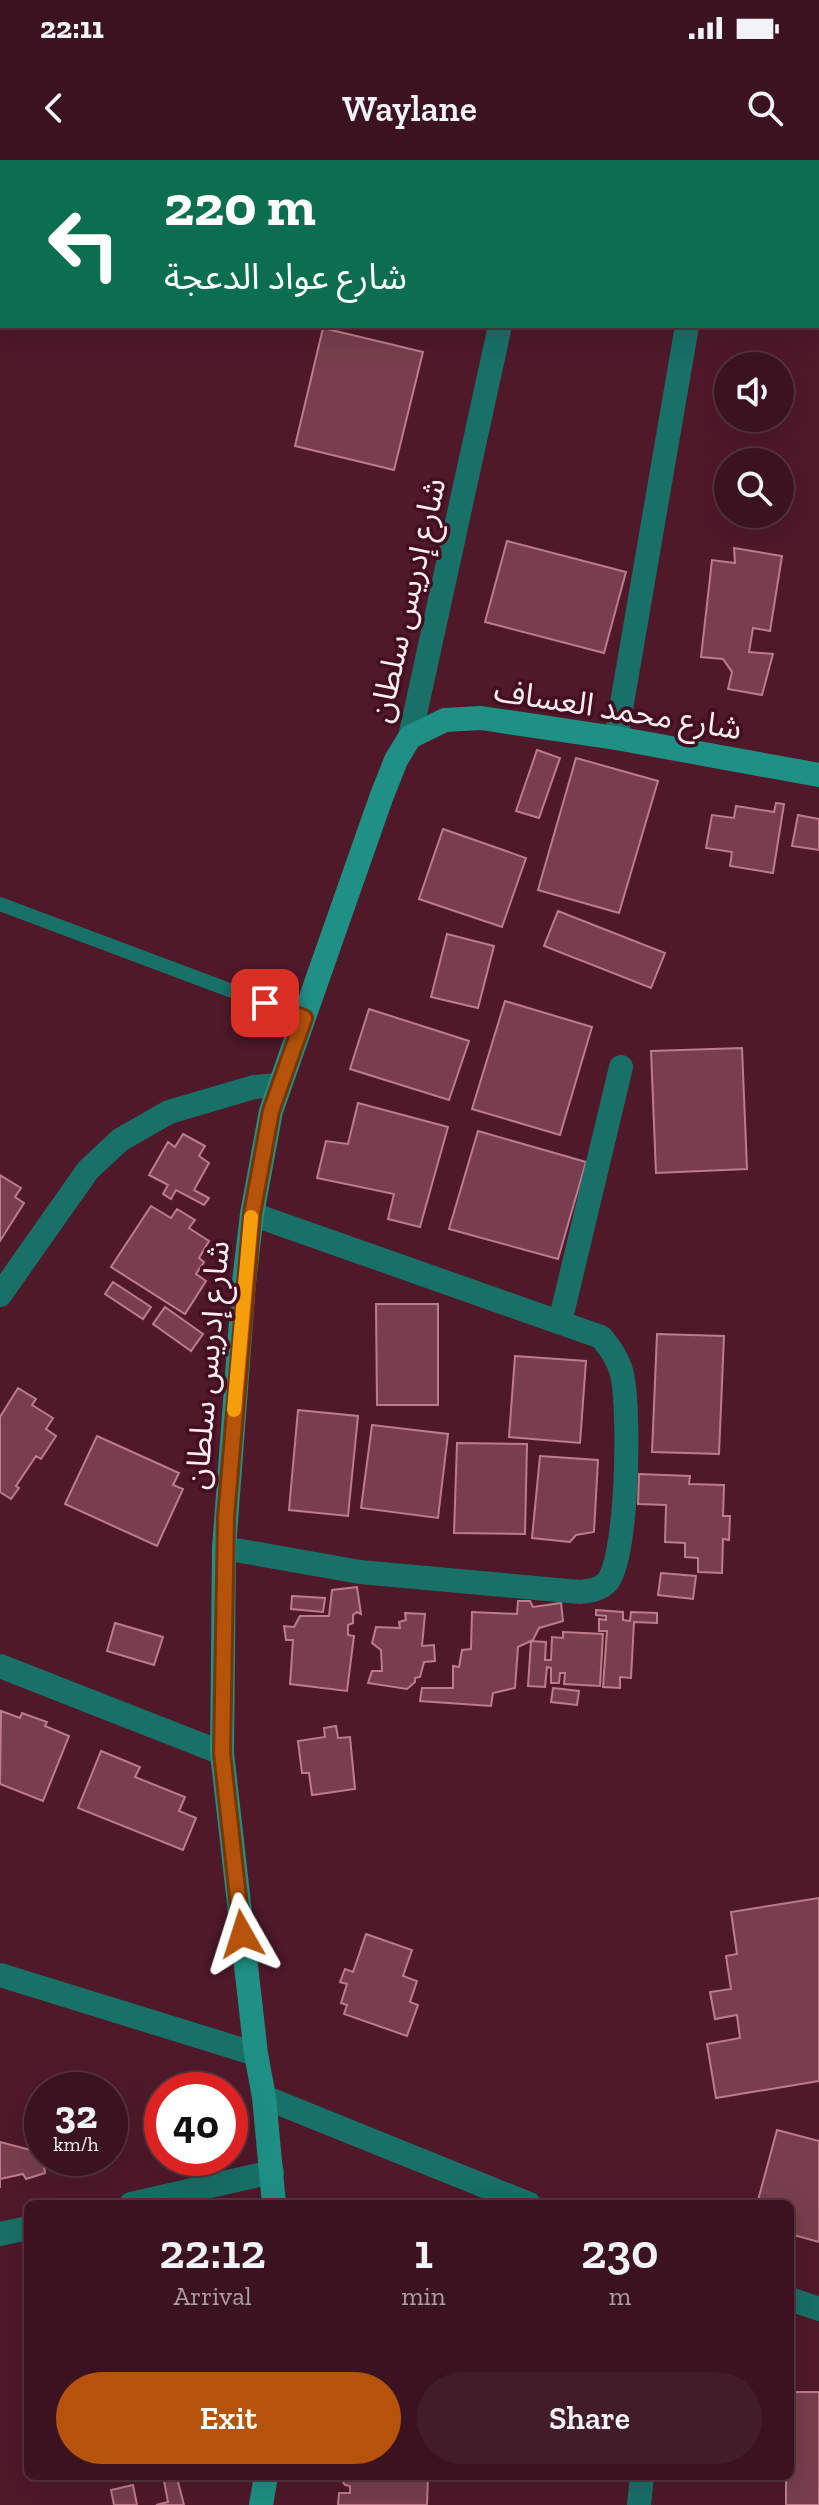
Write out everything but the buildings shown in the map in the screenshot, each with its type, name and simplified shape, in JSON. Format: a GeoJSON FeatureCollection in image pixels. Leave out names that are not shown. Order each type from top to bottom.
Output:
{"type":"FeatureCollection","features":[{"type":"Feature","properties":{"kind":"street","name":"شارع إدريس سلطان"},"geometry":{"type":"LineString","coordinates":[[274,2200],[222,1753],[224,1548],[252,1214],[279,1085],[381,798],[396,760],[410,737],[500,328]]}},
{"type":"Feature","properties":{"kind":"street"},"geometry":{"type":"LineString","coordinates":[[616,738],[687,328]]}},
{"type":"Feature","properties":{"kind":"street","name":"شارع محمد العساف"},"geometry":{"type":"LineString","coordinates":[[410,737],[445,720],[481,718],[616,738],[819,775]]}},
{"type":"Feature","properties":{"kind":"street"},"geometry":{"type":"LineString","coordinates":[[560,1322],[621,1067]]}},
{"type":"Feature","properties":{"kind":"street"},"geometry":{"type":"LineString","coordinates":[[0,1295],[88,1170],[120,1140],[169,1112],[254,1087],[279,1085]]}},
{"type":"Feature","properties":{"kind":"street"},"geometry":{"type":"LineString","coordinates":[[224,1548],[360,1572],[580,1592],[603,1586],[612,1573],[619,1542],[627,1452],[621,1372],[614,1353],[601,1337],[252,1214]]}},
{"type":"Feature","properties":{"kind":"street"},"geometry":{"type":"LineString","coordinates":[[0,1666],[222,1753]]}},
{"type":"Feature","properties":{"kind":"street"},"geometry":{"type":"LineString","coordinates":[[0,1975],[256,2054]]}},
{"type":"Feature","properties":{"kind":"street"},"geometry":{"type":"LineString","coordinates":[[264,2097],[519,2200]]}},
{"type":"Feature","properties":{"kind":"street"},"geometry":{"type":"LineString","coordinates":[[149,2200],[272,2172]]}},
{"type":"Feature","properties":{"kind":"street"},"geometry":{"type":"LineString","coordinates":[[0,2234],[24,2229]]}},
{"type":"Feature","properties":{"kind":"street"},"geometry":{"type":"LineString","coordinates":[[261,2505],[265,2480]]}},
{"type":"Feature","properties":{"kind":"street"},"geometry":{"type":"LineString","coordinates":[[639,2505],[642,2480]]}},
{"type":"Feature","properties":{"kind":"lane"},"geometry":{"type":"LineString","coordinates":[[0,904],[304,1018]]}},
{"type":"Feature","properties":{"kind":"slow traffic"},"geometry":{"type":"LineString","coordinates":[[234,1410],[251,1217]]}},
{"type":"Feature","properties":{"kind":"route"},"geometry":{"type":"LineString","coordinates":[[242,1934],[222,1753],[226,1517],[252,1214],[271,1111],[304,1018],[265,1003]]}}]}
